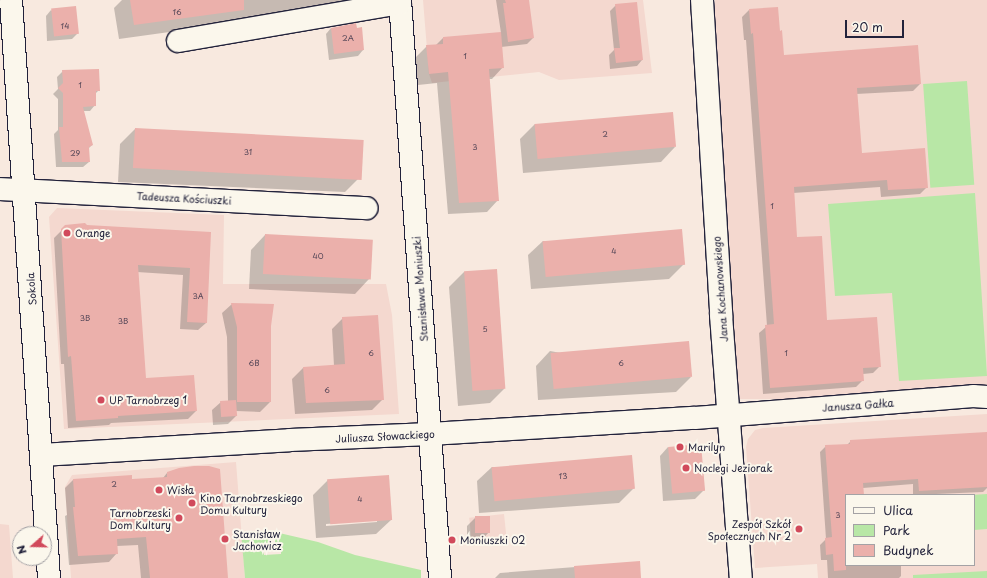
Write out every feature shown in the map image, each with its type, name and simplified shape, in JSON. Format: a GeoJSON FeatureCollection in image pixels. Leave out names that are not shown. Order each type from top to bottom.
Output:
{"type":"FeatureCollection","features":[{"type":"Feature","properties":{"kind":"street","name":"Sokola"},"geometry":{"type":"LineString","coordinates":[[11,0],[49,578]]}},
{"type":"Feature","properties":{"kind":"street","name":"Jana Kochanowskiego"},"geometry":{"type":"LineString","coordinates":[[702,0],[741,578]]}},
{"type":"Feature","properties":{"kind":"street"},"geometry":{"type":"LineString","coordinates":[[178,41],[400,1]]}},
{"type":"Feature","properties":{"kind":"street","name":"Stanisława Moniuszki"},"geometry":{"type":"LineString","coordinates":[[400,1],[440,578]]}},
{"type":"Feature","properties":{"kind":"street","name":"Tadeusza Kościuszki"},"geometry":{"type":"LineString","coordinates":[[0,189],[367,208]]}},
{"type":"Feature","properties":{"kind":"street","name":"Janusza Gałka"},"geometry":{"type":"LineString","coordinates":[[729,414],[973,396],[987,397]]}},
{"type":"Feature","properties":{"kind":"street","name":"Juliusza Słowackiego"},"geometry":{"type":"LineString","coordinates":[[41,455],[290,440],[430,434],[729,414]]}},
{"type":"Feature","properties":{"kind":"shaded area"},"geometry":{"type":"Polygon","coordinates":[[[423,0],[643,0],[652,73],[559,80],[539,72],[432,83],[429,74],[423,0]]]}},
{"type":"Feature","properties":{"kind":"shaded area"},"geometry":{"type":"Polygon","coordinates":[[[715,0],[987,0],[987,399],[715,399],[715,0]]]}},
{"type":"Feature","properties":{"kind":"shaded area"},"geometry":{"type":"Polygon","coordinates":[[[57,208],[224,215],[223,284],[386,284],[392,315],[399,414],[64,429],[49,217],[57,208]]]}},
{"type":"Feature","properties":{"kind":"shaded area","name":"Zespół Szkół Społecznych Nr 2"},"geometry":{"type":"Polygon","coordinates":[[[987,414],[987,578],[818,578],[817,564],[755,568],[746,447],[748,439],[755,430],[763,428],[987,414]]]}},
{"type":"Feature","properties":{"kind":"shaded area","name":"Tarnobrzeski Dom Kultury"},"geometry":{"type":"Polygon","coordinates":[[[236,462],[245,578],[71,578],[65,487],[72,475],[236,462]]]}},
{"type":"Feature","properties":{"kind":"shaded area"},"geometry":{"type":"Polygon","coordinates":[[[504,514],[507,542],[472,546],[469,518],[504,514]]]}},
{"type":"Feature","properties":{"kind":"shaded area"},"geometry":{"type":"Polygon","coordinates":[[[0,524],[9,525],[13,578],[0,578],[0,524]]]}},
{"type":"Feature","properties":{"kind":"green space"},"geometry":{"type":"Polygon","coordinates":[[[967,81],[974,185],[930,188],[923,84],[967,81]]]}},
{"type":"Feature","properties":{"kind":"green space"},"geometry":{"type":"Polygon","coordinates":[[[975,193],[987,376],[899,381],[892,293],[835,296],[828,204],[975,193]]]}},
{"type":"Feature","properties":{"kind":"green space"},"geometry":{"type":"Polygon","coordinates":[[[987,494],[987,529],[975,530],[975,495],[987,494]]]}},
{"type":"Feature","properties":{"kind":"green space"},"geometry":{"type":"Polygon","coordinates":[[[241,532],[268,532],[269,545],[263,545],[264,555],[281,554],[281,544],[275,544],[275,532],[318,542],[355,555],[421,570],[421,578],[245,578],[241,532]]]}},
{"type":"Feature","properties":{"kind":"green space"},"geometry":{"type":"Polygon","coordinates":[[[987,571],[987,578],[913,578],[913,575],[987,571]]]}},
{"type":"Feature","properties":{"kind":"building"},"geometry":{"type":"Polygon","coordinates":[[[130,0],[244,0],[244,10],[134,25],[130,0]]]}},
{"type":"Feature","properties":{"kind":"building"},"geometry":{"type":"Polygon","coordinates":[[[505,0],[529,0],[534,38],[508,42],[503,3],[506,3],[505,0]]]}},
{"type":"Feature","properties":{"kind":"building"},"geometry":{"type":"Polygon","coordinates":[[[637,2],[643,60],[616,63],[614,48],[620,48],[615,4],[637,2]]]}},
{"type":"Feature","properties":{"kind":"building"},"geometry":{"type":"Polygon","coordinates":[[[76,6],[79,34],[54,36],[51,9],[76,6]]]}},
{"type":"Feature","properties":{"kind":"building"},"geometry":{"type":"Polygon","coordinates":[[[778,7],[784,55],[918,45],[921,84],[857,88],[862,153],[925,148],[928,188],[888,190],[887,180],[794,187],[797,237],[822,236],[827,320],[877,317],[881,367],[863,368],[864,381],[770,388],[765,325],[774,324],[753,33],[751,34],[749,9],[778,7]]]}},
{"type":"Feature","properties":{"kind":"building"},"geometry":{"type":"Polygon","coordinates":[[[356,23],[357,28],[362,27],[364,50],[334,54],[331,28],[356,23]]]}},
{"type":"Feature","properties":{"kind":"building"},"geometry":{"type":"Polygon","coordinates":[[[501,32],[504,68],[489,69],[499,201],[459,203],[448,72],[429,74],[426,45],[443,44],[443,37],[501,32]]]}},
{"type":"Feature","properties":{"kind":"building"},"geometry":{"type":"Polygon","coordinates":[[[99,69],[100,91],[96,91],[96,106],[83,107],[93,145],[89,147],[90,162],[62,162],[59,127],[63,127],[63,93],[58,88],[63,83],[62,70],[99,69]]]}},
{"type":"Feature","properties":{"kind":"building"},"geometry":{"type":"Polygon","coordinates":[[[673,112],[676,147],[538,159],[535,124],[673,112]]]}},
{"type":"Feature","properties":{"kind":"building"},"geometry":{"type":"Polygon","coordinates":[[[135,128],[364,140],[362,180],[133,168],[135,128]]]}},
{"type":"Feature","properties":{"kind":"building"},"geometry":{"type":"Polygon","coordinates":[[[85,223],[87,225],[211,232],[207,323],[187,322],[190,268],[138,265],[146,378],[194,375],[197,411],[118,416],[118,418],[76,421],[71,356],[68,357],[61,229],[65,225],[85,223]]]}},
{"type":"Feature","properties":{"kind":"building"},"geometry":{"type":"Polygon","coordinates":[[[682,229],[685,265],[546,277],[543,241],[682,229]]]}},
{"type":"Feature","properties":{"kind":"building"},"geometry":{"type":"Polygon","coordinates":[[[265,234],[373,240],[371,280],[263,274],[265,234]]]}},
{"type":"Feature","properties":{"kind":"building"},"geometry":{"type":"Polygon","coordinates":[[[497,269],[505,389],[472,391],[464,271],[497,269]]]}},
{"type":"Feature","properties":{"kind":"building"},"geometry":{"type":"Polygon","coordinates":[[[231,303],[274,304],[271,326],[271,402],[237,402],[237,327],[231,303]]]}},
{"type":"Feature","properties":{"kind":"building"},"geometry":{"type":"Polygon","coordinates":[[[378,315],[384,400],[306,403],[303,367],[345,364],[342,317],[378,315]]]}},
{"type":"Feature","properties":{"kind":"building"},"geometry":{"type":"Polygon","coordinates":[[[689,341],[692,377],[554,389],[551,353],[689,341]]]}},
{"type":"Feature","properties":{"kind":"building"},"geometry":{"type":"Polygon","coordinates":[[[236,400],[237,416],[221,417],[220,401],[236,400]]]}},
{"type":"Feature","properties":{"kind":"building"},"geometry":{"type":"Polygon","coordinates":[[[987,432],[987,487],[919,491],[918,479],[863,483],[864,494],[845,494],[846,570],[834,571],[833,554],[826,555],[825,538],[832,537],[825,445],[850,444],[850,440],[987,432]]]}},
{"type":"Feature","properties":{"kind":"building","name":"Noclegi Jeziorak"},"geometry":{"type":"Polygon","coordinates":[[[701,444],[705,491],[672,494],[668,447],[701,444]]]}},
{"type":"Feature","properties":{"kind":"building"},"geometry":{"type":"Polygon","coordinates":[[[632,455],[635,489],[494,501],[492,467],[632,455]]]}},
{"type":"Feature","properties":{"kind":"building","name":"Tarnobrzeski Dom Kultury"},"geometry":{"type":"Polygon","coordinates":[[[209,466],[220,469],[228,578],[150,578],[146,537],[117,539],[118,554],[78,556],[73,507],[75,507],[73,479],[132,475],[132,479],[167,477],[167,472],[179,468],[209,466]]]}},
{"type":"Feature","properties":{"kind":"building"},"geometry":{"type":"Polygon","coordinates":[[[389,475],[392,520],[330,524],[327,479],[389,475]]]}},
{"type":"Feature","properties":{"kind":"building"},"geometry":{"type":"Polygon","coordinates":[[[475,516],[490,516],[490,533],[475,533],[475,516]]]}},
{"type":"Feature","properties":{"kind":"building"},"geometry":{"type":"Polygon","coordinates":[[[640,561],[641,578],[575,578],[574,566],[640,561]]]}},
{"type":"Feature","properties":{"kind":"place","name":"Orange"},"geometry":{"type":"Point","coordinates":[67,233]}},
{"type":"Feature","properties":{"kind":"place","name":"UP Tarnobrzeg 1"},"geometry":{"type":"Point","coordinates":[101,400]}},
{"type":"Feature","properties":{"kind":"place","name":"Marilyn"},"geometry":{"type":"Point","coordinates":[680,447]}},
{"type":"Feature","properties":{"kind":"place","name":"Noclegi Jeziorak"},"geometry":{"type":"Point","coordinates":[686,468]}},
{"type":"Feature","properties":{"kind":"place","name":"Wisła"},"geometry":{"type":"Point","coordinates":[159,490]}},
{"type":"Feature","properties":{"kind":"place","name":"Kino Tarnobrzeskiego Domu Kultury"},"geometry":{"type":"Point","coordinates":[192,503]}},
{"type":"Feature","properties":{"kind":"place","name":"Tarnobrzeski Dom Kultury"},"geometry":{"type":"Point","coordinates":[179,518]}},
{"type":"Feature","properties":{"kind":"place","name":"Zespół Szkół Społecznych Nr 2"},"geometry":{"type":"Point","coordinates":[799,529]}},
{"type":"Feature","properties":{"kind":"place","name":"Stanisław Jachowicz"},"geometry":{"type":"Point","coordinates":[225,539]}},
{"type":"Feature","properties":{"kind":"place","name":"Moniuszki 02"},"geometry":{"type":"Point","coordinates":[452,540]}}]}
